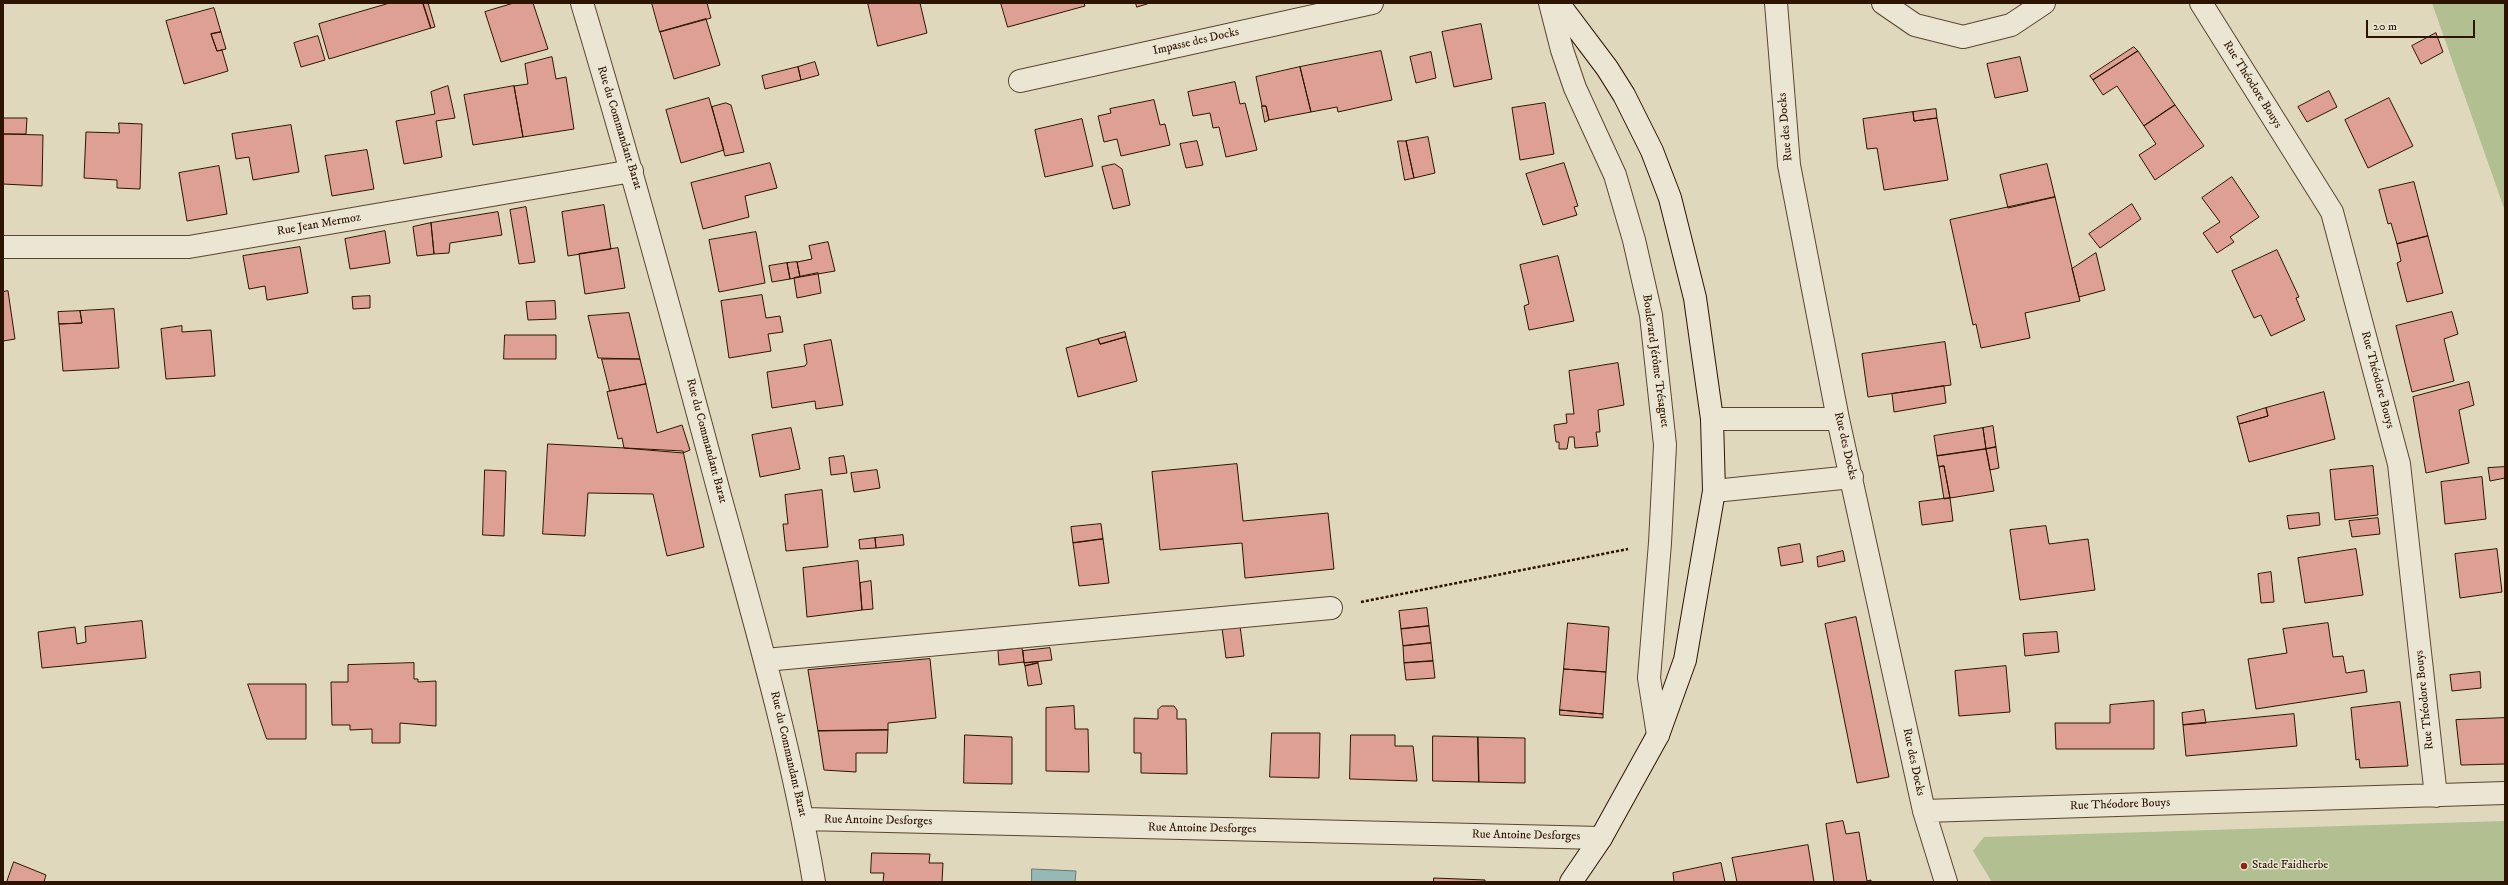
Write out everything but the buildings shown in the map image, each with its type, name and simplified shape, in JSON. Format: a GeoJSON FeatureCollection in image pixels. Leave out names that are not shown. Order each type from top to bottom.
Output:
{"type":"FeatureCollection","features":[{"type":"Feature","properties":{"kind":"street","name":"Rue du Commandant Barat"},"geometry":{"type":"LineString","coordinates":[[582,3],[632,171],[765,660],[804,819],[814,882]]}},
{"type":"Feature","properties":{"kind":"street","name":"Impasse des Docks"},"geometry":{"type":"LineString","coordinates":[[1020,81],[1372,3]]}},
{"type":"Feature","properties":{"kind":"street","name":"Boulevard Jérôme Trésaguet"},"geometry":{"type":"LineString","coordinates":[[1550,3],[1562,50],[1575,88],[1615,175],[1634,240],[1651,315],[1665,445],[1660,543],[1649,678],[1658,735]]}},
{"type":"Feature","properties":{"kind":"street"},"geometry":{"type":"LineString","coordinates":[[1558,3],[1607,68],[1624,95],[1652,151],[1670,198],[1695,298],[1712,418],[1714,491],[1685,660],[1658,735],[1601,838],[1571,882]]}},
{"type":"Feature","properties":{"kind":"street","name":"Rue des Docks"},"geometry":{"type":"LineString","coordinates":[[1776,3],[1789,165],[1838,419],[1852,477],[1924,811],[1946,882]]}},
{"type":"Feature","properties":{"kind":"street"},"geometry":{"type":"LineString","coordinates":[[1883,3],[1915,25],[1963,36],[2011,25],[2044,3]]}},
{"type":"Feature","properties":{"kind":"street","name":"Rue Théodore Bouys"},"geometry":{"type":"LineString","coordinates":[[2201,3],[2332,212],[2399,464],[2436,796]]}},
{"type":"Feature","properties":{"kind":"street","name":"Rue Jean Mermoz"},"geometry":{"type":"LineString","coordinates":[[3,247],[189,247],[632,171]]}},
{"type":"Feature","properties":{"kind":"street"},"geometry":{"type":"LineString","coordinates":[[1712,418],[1838,419]]}},
{"type":"Feature","properties":{"kind":"street"},"geometry":{"type":"LineString","coordinates":[[1714,491],[1852,477]]}},
{"type":"Feature","properties":{"kind":"street"},"geometry":{"type":"LineString","coordinates":[[765,660],[1331,608]]}},
{"type":"Feature","properties":{"kind":"street","name":"Rue Théodore Bouys"},"geometry":{"type":"LineString","coordinates":[[1924,811],[2505,793]]}},
{"type":"Feature","properties":{"kind":"street","name":"Rue Antoine Desforges"},"geometry":{"type":"LineString","coordinates":[[804,819],[1601,838]]}},
{"type":"Feature","properties":{"kind":"path"},"geometry":{"type":"LineString","coordinates":[[1331,608],[1660,543]]}},
{"type":"Feature","properties":{"kind":"green space"},"geometry":{"type":"Polygon","coordinates":[[[2432,3],[2505,3],[2505,211],[2432,3]]]}},
{"type":"Feature","properties":{"kind":"green space","name":"Stade Faidherbe"},"geometry":{"type":"Polygon","coordinates":[[[2505,821],[2505,882],[1992,882],[1973,851],[1984,837],[2505,821]]]}},
{"type":"Feature","properties":{"kind":"water"},"geometry":{"type":"Polygon","coordinates":[[[1032,869],[1076,871],[1075,882],[1032,882],[1032,869]]]}},
{"type":"Feature","properties":{"kind":"place","name":"Stade Faidherbe"},"geometry":{"type":"Point","coordinates":[2244,866]}}]}
